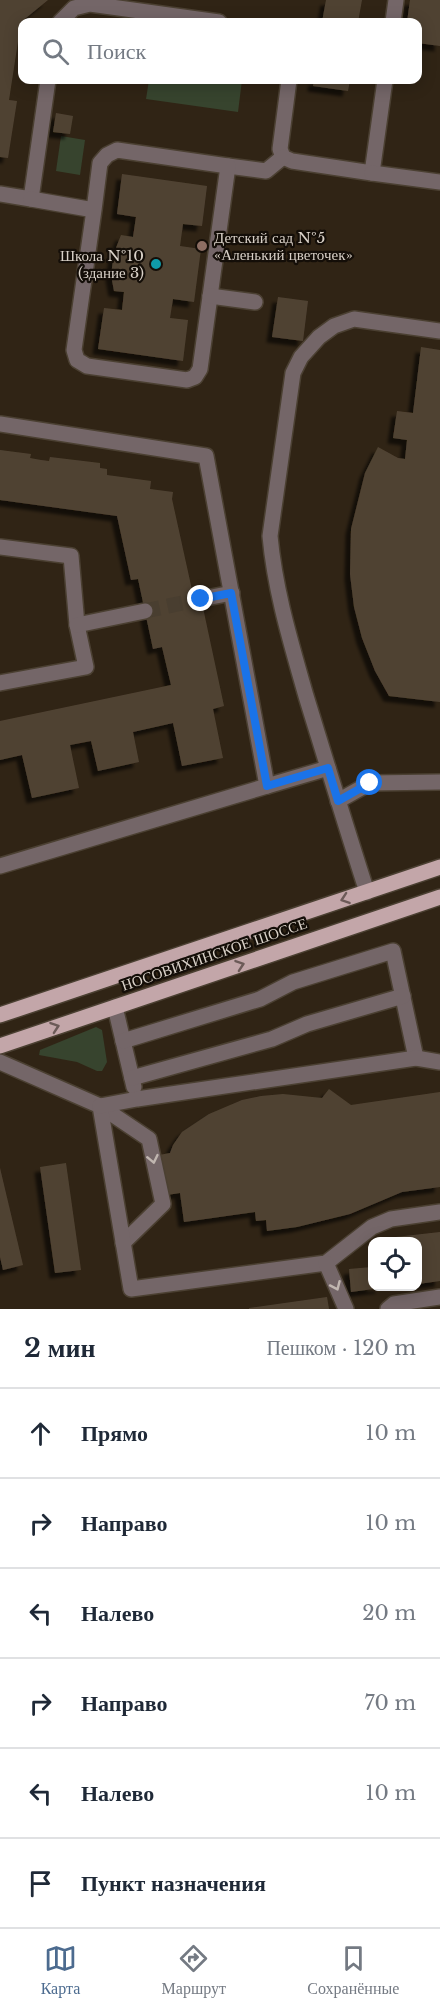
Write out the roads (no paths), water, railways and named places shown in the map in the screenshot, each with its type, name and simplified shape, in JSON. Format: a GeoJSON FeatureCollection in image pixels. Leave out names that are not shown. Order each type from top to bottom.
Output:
{"type":"FeatureCollection","features":[{"type":"Feature","properties":{"kind":"main road","name":"НОСОВИХИНСКОЕ ШОССЕ"},"geometry":{"type":"LineString","coordinates":[[0,1015],[440,867]]}},
{"type":"Feature","properties":{"kind":"main road","name":"НОСОВИХИНСКОЕ ШОССЕ"},"geometry":{"type":"LineString","coordinates":[[0,1046],[440,897]]}},
{"type":"Feature","properties":{"kind":"lane"},"geometry":{"type":"LineString","coordinates":[[394,18],[396,0]]}},
{"type":"Feature","properties":{"kind":"lane"},"geometry":{"type":"LineString","coordinates":[[64,18],[74,8],[90,4],[190,18]]}},
{"type":"Feature","properties":{"kind":"lane"},"geometry":{"type":"LineString","coordinates":[[31,199],[47,84]]}},
{"type":"Feature","properties":{"kind":"lane"},"geometry":{"type":"LineString","coordinates":[[288,84],[280,148],[283,157],[292,161],[440,182]]}},
{"type":"Feature","properties":{"kind":"lane"},"geometry":{"type":"LineString","coordinates":[[372,173],[384,84]]}},
{"type":"Feature","properties":{"kind":"lane"},"geometry":{"type":"LineString","coordinates":[[228,166],[200,369],[195,377],[187,380],[98,368],[87,366],[77,360],[74,350],[100,164],[106,155],[117,150],[266,171],[283,157]]}},
{"type":"Feature","properties":{"kind":"lane"},"geometry":{"type":"LineString","coordinates":[[0,194],[94,210]]}},
{"type":"Feature","properties":{"kind":"lane"},"geometry":{"type":"LineString","coordinates":[[210,296],[255,302]]}},
{"type":"Feature","properties":{"kind":"lane"},"geometry":{"type":"LineString","coordinates":[[367,892],[286,627],[270,536],[293,373],[301,357],[319,337],[334,326],[354,319],[440,331]]}},
{"type":"Feature","properties":{"kind":"lane"},"geometry":{"type":"LineString","coordinates":[[0,424],[206,456],[267,786]]}},
{"type":"Feature","properties":{"kind":"lane"},"geometry":{"type":"LineString","coordinates":[[0,547],[71,556],[77,625],[86,667],[0,683]]}},
{"type":"Feature","properties":{"kind":"lane"},"geometry":{"type":"LineString","coordinates":[[201,599],[231,593]]}},
{"type":"Feature","properties":{"kind":"lane"},"geometry":{"type":"LineString","coordinates":[[77,625],[145,611]]}},
{"type":"Feature","properties":{"kind":"lane"},"geometry":{"type":"LineString","coordinates":[[0,866],[328,768]]}},
{"type":"Feature","properties":{"kind":"lane"},"geometry":{"type":"LineString","coordinates":[[338,801],[370,783],[440,782]]}},
{"type":"Feature","properties":{"kind":"lane"},"geometry":{"type":"LineString","coordinates":[[123,1041],[260,999],[293,982],[393,951],[416,1058]]}},
{"type":"Feature","properties":{"kind":"lane"},"geometry":{"type":"LineString","coordinates":[[132,1078],[272,1040],[307,1024],[403,996]]}},
{"type":"Feature","properties":{"kind":"lane"},"geometry":{"type":"LineString","coordinates":[[115,1007],[137,1099]]}},
{"type":"Feature","properties":{"kind":"lane"},"geometry":{"type":"LineString","coordinates":[[100,1106],[416,1058],[440,1062]]}},
{"type":"Feature","properties":{"kind":"lane"},"geometry":{"type":"LineString","coordinates":[[0,1062],[100,1106],[149,1139],[163,1204],[123,1243]]}},
{"type":"Feature","properties":{"kind":"lane"},"geometry":{"type":"LineString","coordinates":[[100,1106],[131,1289],[326,1263],[372,1227],[392,1219],[440,1212]]}},
{"type":"Feature","properties":{"kind":"lane"},"geometry":{"type":"LineString","coordinates":[[326,1263],[346,1309]]}},
{"type":"Feature","properties":{"kind":"lane"},"geometry":{"type":"LineString","coordinates":[[388,1309],[394,1304],[440,1297]]}},
{"type":"Feature","properties":{"kind":"tunnel"},"geometry":{"type":"LineString","coordinates":[[145,611],[201,599]]}},
{"type":"Feature","properties":{"kind":"place","name":"Детский сад №5 «Аленький цветочек»"},"geometry":{"type":"Point","coordinates":[202,246]}},
{"type":"Feature","properties":{"kind":"place","name":"Школа №10 (здание 3)"},"geometry":{"type":"Point","coordinates":[156,264]}}]}
